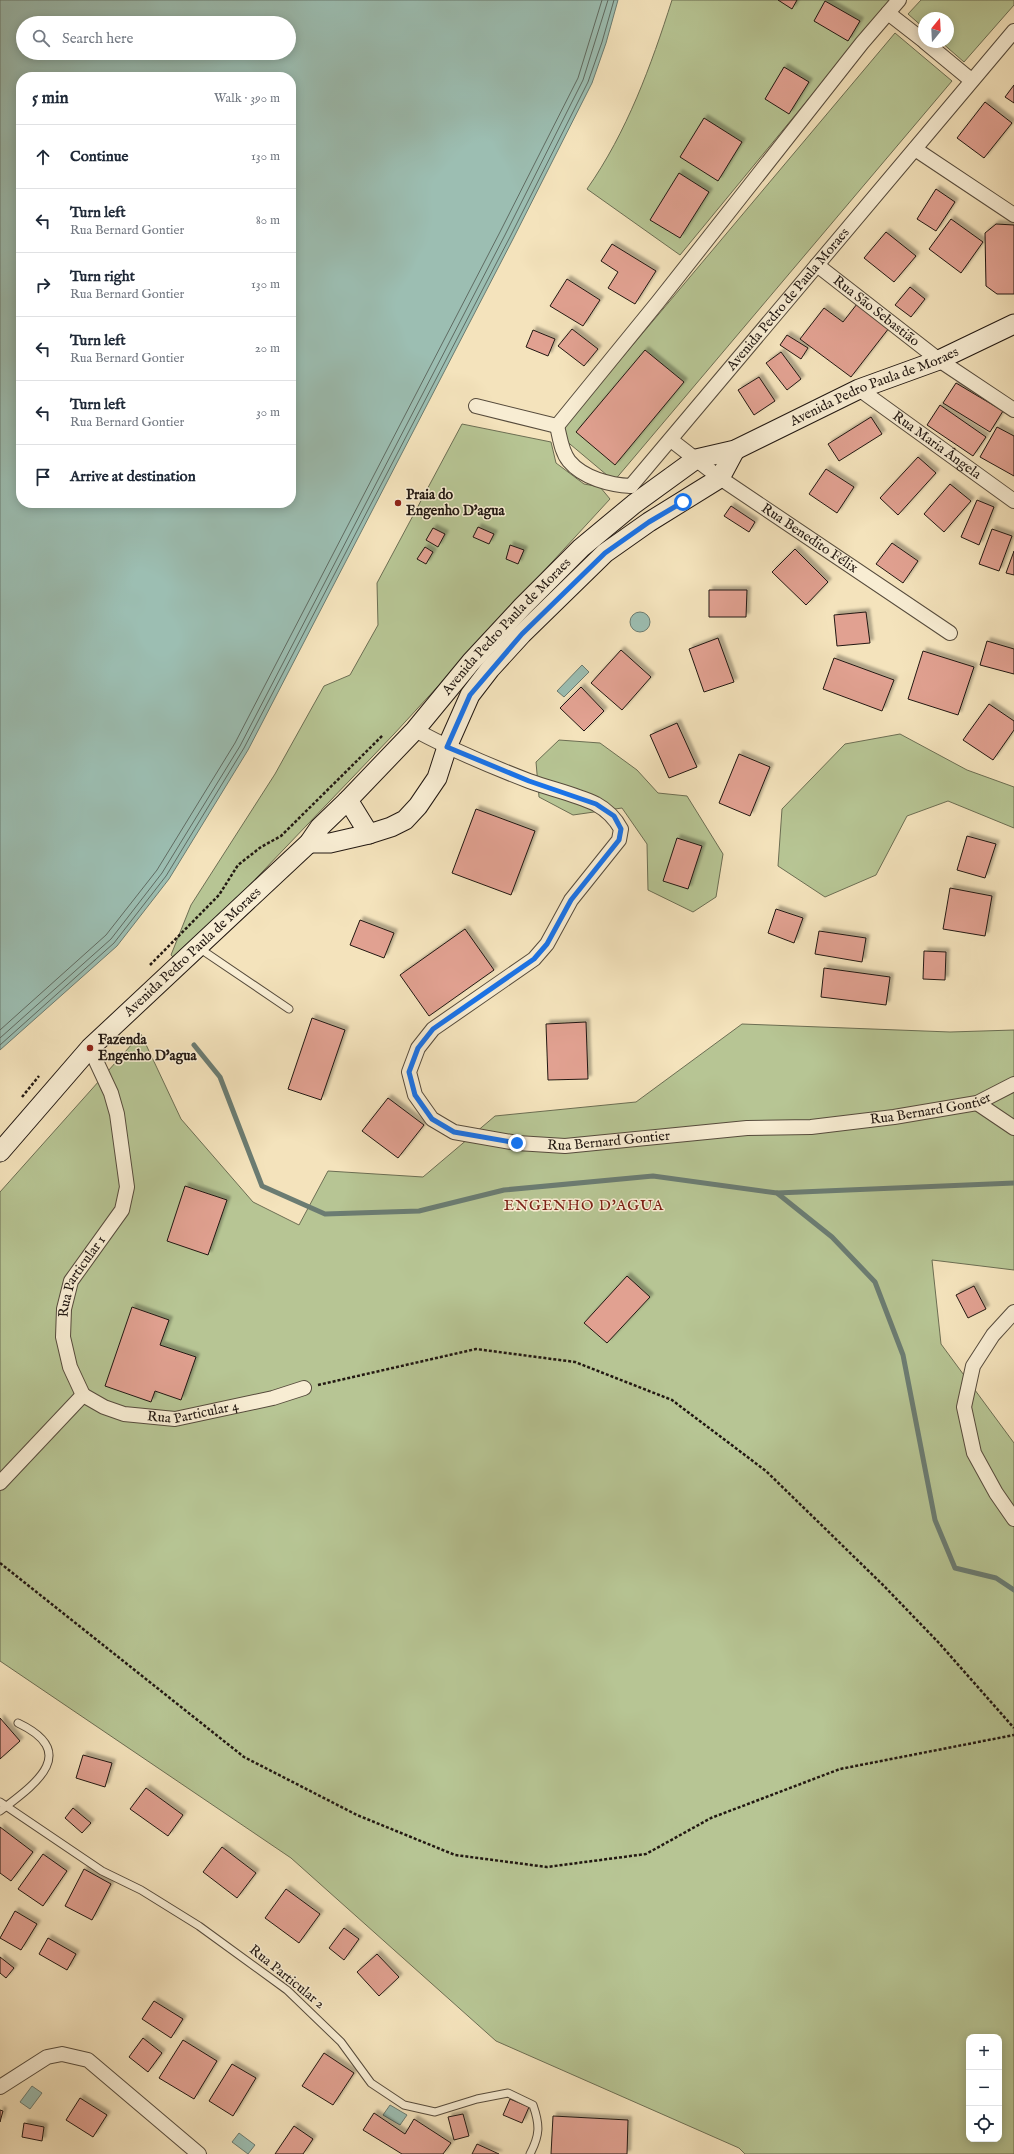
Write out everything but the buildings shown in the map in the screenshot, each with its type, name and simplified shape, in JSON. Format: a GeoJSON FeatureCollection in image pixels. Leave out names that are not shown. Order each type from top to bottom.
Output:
{"type":"FeatureCollection","features":[{"type":"Feature","properties":{"kind":"main road","name":"Avenida Pedro Paula de Moraes"},"geometry":{"type":"LineString","coordinates":[[0,1152],[90,1048],[308,843],[320,827],[416,730],[471,662],[522,607],[581,548],[634,504],[696,459],[735,450],[859,389],[939,360],[1014,324]]}},
{"type":"Feature","properties":{"kind":"main road"},"geometry":{"type":"LineString","coordinates":[[720,478],[735,450]]}},
{"type":"Feature","properties":{"kind":"main road","name":"Avenida Pedro Paula de Moraes"},"geometry":{"type":"LineString","coordinates":[[308,843],[330,843],[369,834],[391,827],[405,820],[418,806],[436,778],[447,747],[470,695],[522,634],[605,553],[649,522],[720,478]]}},
{"type":"Feature","properties":{"kind":"main road"},"geometry":{"type":"LineString","coordinates":[[348,800],[369,834]]}},
{"type":"Feature","properties":{"kind":"street"},"geometry":{"type":"LineString","coordinates":[[557,426],[658,302],[862,43],[899,0]]}},
{"type":"Feature","properties":{"kind":"street"},"geometry":{"type":"LineString","coordinates":[[888,13],[918,37]]}},
{"type":"Feature","properties":{"kind":"street","name":"Avenida Pedro de Paula Moraes"},"geometry":{"type":"LineString","coordinates":[[631,486],[1014,30]]}},
{"type":"Feature","properties":{"kind":"street"},"geometry":{"type":"LineString","coordinates":[[931,48],[971,80]]}},
{"type":"Feature","properties":{"kind":"street"},"geometry":{"type":"LineString","coordinates":[[915,149],[1014,215]]}},
{"type":"Feature","properties":{"kind":"street","name":"Rua São Sebastião"},"geometry":{"type":"LineString","coordinates":[[817,265],[939,360],[1014,410]]}},
{"type":"Feature","properties":{"kind":"street","name":"Rua Maria Ângela"},"geometry":{"type":"LineString","coordinates":[[859,389],[1014,501]]}},
{"type":"Feature","properties":{"kind":"street"},"geometry":{"type":"LineString","coordinates":[[476,406],[557,426]]}},
{"type":"Feature","properties":{"kind":"street"},"geometry":{"type":"LineString","coordinates":[[557,426],[563,451],[578,470],[605,482],[631,486],[634,504]]}},
{"type":"Feature","properties":{"kind":"street","name":"Rua Benedito Félix"},"geometry":{"type":"LineString","coordinates":[[671,440],[720,478],[950,633]]}},
{"type":"Feature","properties":{"kind":"street","name":"Rua Bernard Gontier"},"geometry":{"type":"LineString","coordinates":[[416,730],[447,747],[529,781],[596,804],[614,816],[621,829],[619,840],[571,900],[547,944],[534,959],[433,1029],[418,1048],[409,1072],[415,1095],[432,1119],[454,1132],[517,1143],[565,1146],[747,1128],[811,1127],[894,1116],[976,1103],[1014,1084]]}},
{"type":"Feature","properties":{"kind":"street","name":"Rua Particular 1"},"geometry":{"type":"LineString","coordinates":[[83,1395],[70,1367],[63,1337],[64,1309],[71,1281],[122,1210],[127,1187],[115,1107],[111,1093],[90,1048]]}},
{"type":"Feature","properties":{"kind":"street"},"geometry":{"type":"LineString","coordinates":[[976,1103],[1014,1128]]}},
{"type":"Feature","properties":{"kind":"street"},"geometry":{"type":"LineString","coordinates":[[1014,1312],[993,1335],[973,1366],[964,1407],[974,1453],[996,1493],[1014,1519]]}},
{"type":"Feature","properties":{"kind":"street","name":"Rua Particular 4"},"geometry":{"type":"LineString","coordinates":[[83,1395],[104,1407],[124,1414],[175,1419],[273,1398],[304,1388]]}},
{"type":"Feature","properties":{"kind":"street"},"geometry":{"type":"LineString","coordinates":[[0,1483],[83,1395]]}},
{"type":"Feature","properties":{"kind":"street"},"geometry":{"type":"LineString","coordinates":[[0,2087],[47,2057],[62,2054],[88,2060],[199,2154]]}},
{"type":"Feature","properties":{"kind":"lane"},"geometry":{"type":"LineString","coordinates":[[197,947],[289,1009]]}},
{"type":"Feature","properties":{"kind":"lane"},"geometry":{"type":"LineString","coordinates":[[2,1807],[37,1782],[46,1769],[50,1755],[45,1740],[30,1729],[18,1723]]}},
{"type":"Feature","properties":{"kind":"lane","name":"Rua Particular 2"},"geometry":{"type":"LineString","coordinates":[[2,1807],[102,1871],[141,1890],[199,1926],[287,1990],[320,2020],[341,2042],[371,2083],[404,2105],[435,2112],[477,2099],[508,2093],[533,2104],[539,2121],[537,2140],[530,2154]]}},
{"type":"Feature","properties":{"kind":"path"},"geometry":{"type":"LineString","coordinates":[[146,970],[219,895],[238,865],[261,847],[280,836],[366,750],[387,732]]}},
{"type":"Feature","properties":{"kind":"path"},"geometry":{"type":"LineString","coordinates":[[20,1099],[40,1076]]}},
{"type":"Feature","properties":{"kind":"path"},"geometry":{"type":"LineString","coordinates":[[304,1388],[476,1349],[575,1362],[672,1400],[766,1471],[888,1590],[939,1643],[1014,1728]]}},
{"type":"Feature","properties":{"kind":"path"},"geometry":{"type":"LineString","coordinates":[[0,1563],[244,1757],[357,1815],[456,1855],[547,1867],[646,1854],[711,1818],[840,1769],[1014,1735]]}},
{"type":"Feature","properties":{"kind":"green space"},"geometry":{"type":"Polygon","coordinates":[[[672,0],[890,0],[680,255],[587,189],[614,145],[637,98],[672,0]]]}},
{"type":"Feature","properties":{"kind":"green space"},"geometry":{"type":"Polygon","coordinates":[[[921,0],[1014,0],[1014,5],[964,62],[948,48],[954,48],[954,12],[918,12],[918,23],[908,14],[921,0]]]}},
{"type":"Feature","properties":{"kind":"green space"},"geometry":{"type":"Polygon","coordinates":[[[895,33],[952,81],[614,481],[558,434],[895,33]]]}},
{"type":"Feature","properties":{"kind":"green space"},"geometry":{"type":"Polygon","coordinates":[[[462,424],[551,442],[556,463],[584,484],[600,487],[610,499],[394,734],[177,961],[171,955],[191,905],[275,774],[324,686],[350,675],[378,625],[377,583],[462,424]]]}},
{"type":"Feature","properties":{"kind":"green space"},"geometry":{"type":"Polygon","coordinates":[[[900,734],[967,770],[1014,787],[1014,828],[948,801],[907,816],[876,875],[825,897],[778,866],[782,809],[845,744],[900,734]]]}},
{"type":"Feature","properties":{"kind":"green space"},"geometry":{"type":"Polygon","coordinates":[[[559,740],[600,743],[637,770],[658,793],[687,796],[723,854],[716,897],[693,912],[648,890],[647,844],[622,808],[573,815],[539,797],[536,762],[559,740]]]}},
{"type":"Feature","properties":{"kind":"green space"},"geometry":{"type":"Polygon","coordinates":[[[742,1024],[950,1032],[1014,1030],[1014,1270],[932,1260],[941,1344],[1014,1443],[1014,2154],[745,2154],[739,2148],[496,2041],[291,1858],[0,1661],[0,1192],[141,1034],[181,1119],[253,1202],[299,1225],[328,1171],[423,1177],[495,1116],[636,1102],[742,1024]]]}},
{"type":"Feature","properties":{"kind":"water"},"geometry":{"type":"Polygon","coordinates":[[[0,0],[618,0],[606,43],[592,83],[513,239],[248,750],[169,879],[117,946],[0,1050],[0,0]]]}},
{"type":"Feature","properties":{"kind":"water"},"geometry":{"type":"Polygon","coordinates":[[[640,612],[647,615],[650,622],[647,629],[640,632],[633,629],[630,622],[633,615],[640,612]]]}},
{"type":"Feature","properties":{"kind":"water"},"geometry":{"type":"Polygon","coordinates":[[[582,665],[589,672],[564,697],[557,691],[582,665]]]}},
{"type":"Feature","properties":{"kind":"water"},"geometry":{"type":"Polygon","coordinates":[[[32,2086],[42,2093],[30,2109],[20,2102],[32,2086]]]}},
{"type":"Feature","properties":{"kind":"water"},"geometry":{"type":"Polygon","coordinates":[[[390,2105],[407,2115],[400,2125],[383,2115],[390,2105]]]}},
{"type":"Feature","properties":{"kind":"water"},"geometry":{"type":"Polygon","coordinates":[[[239,2133],[255,2145],[248,2154],[232,2142],[239,2133]]]}},
{"type":"Feature","properties":{"kind":"waterway"},"geometry":{"type":"LineString","coordinates":[[194,1045],[220,1077],[262,1186],[325,1214],[419,1211],[504,1190],[653,1176],[777,1193],[832,1237],[875,1282],[903,1355],[935,1520],[955,1568],[996,1578],[1014,1590]]}},
{"type":"Feature","properties":{"kind":"waterway"},"geometry":{"type":"LineString","coordinates":[[777,1193],[1014,1183]]}},
{"type":"Feature","properties":{"kind":"place","name":"Praia do Engenho D'agua"},"geometry":{"type":"Point","coordinates":[398,503]}},
{"type":"Feature","properties":{"kind":"place","name":"Fazenda Engenho D'agua"},"geometry":{"type":"Point","coordinates":[90,1048]}},
{"type":"Feature","properties":{"kind":"district","name":"ENGENHO D'AGUA"},"geometry":{"type":"Point","coordinates":[584,1205]}},
{"type":"Feature","properties":{"kind":"route"},"geometry":{"type":"LineString","coordinates":[[517,1143],[454,1132],[432,1119],[415,1095],[409,1072],[418,1048],[433,1029],[534,959],[547,944],[571,900],[608,856],[619,840],[621,829],[614,816],[596,804],[529,781],[447,747],[470,695],[490,669],[522,634],[605,553],[649,522],[683,502]]}}]}
